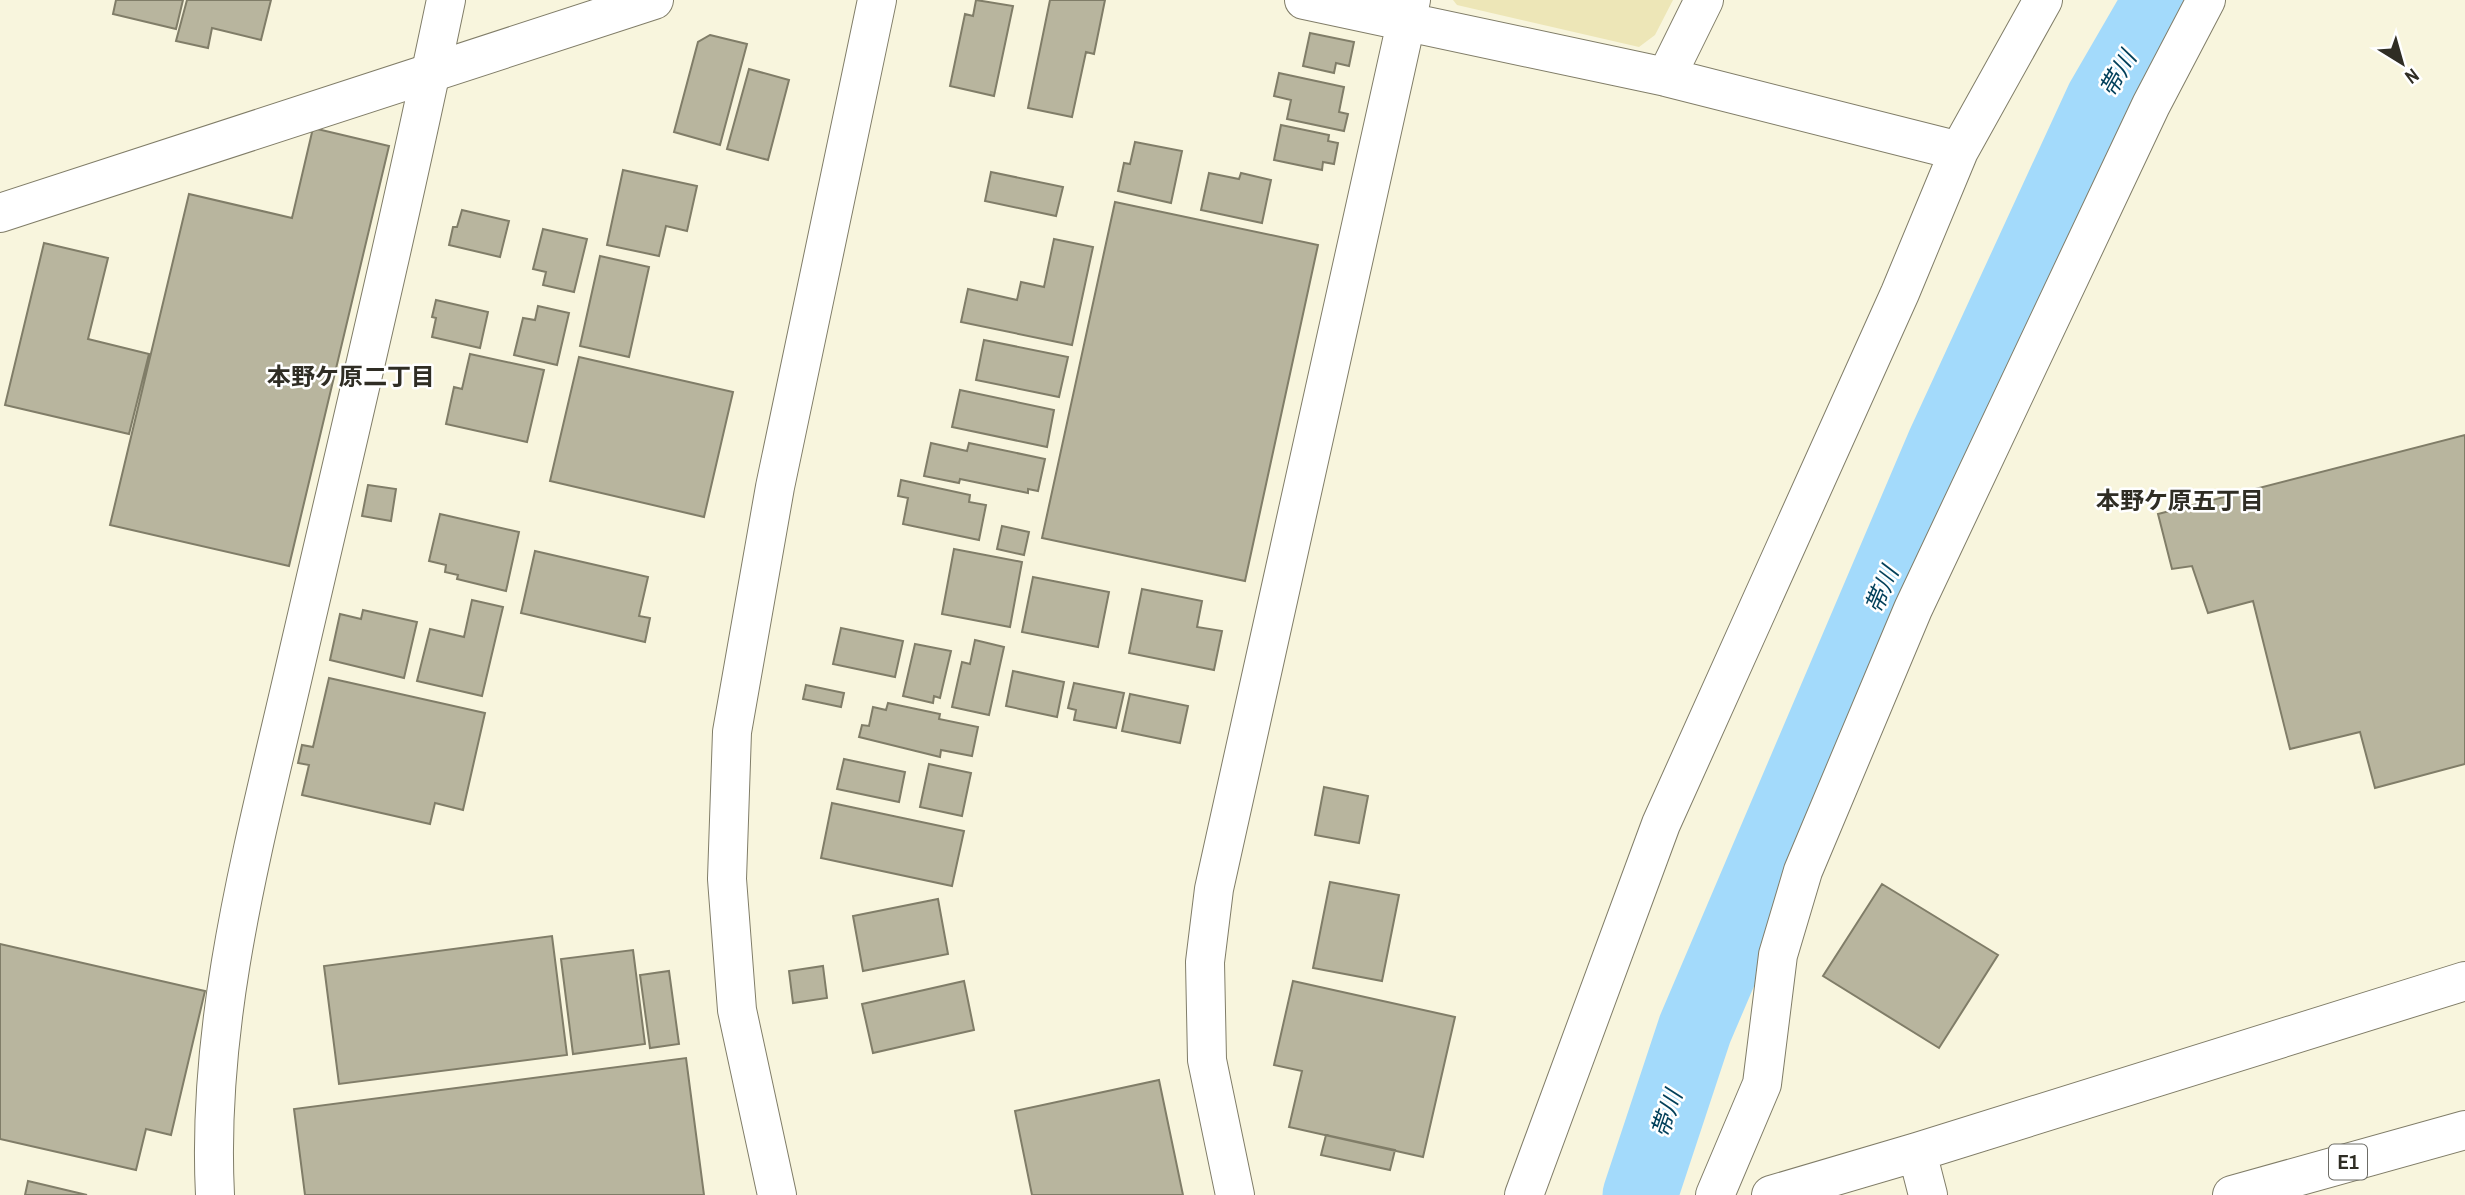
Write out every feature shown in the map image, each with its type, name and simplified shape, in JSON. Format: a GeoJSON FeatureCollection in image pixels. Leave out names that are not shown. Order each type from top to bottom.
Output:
{"type":"FeatureCollection","features":[{"type":"Feature","properties":{"kind":"main road"},"geometry":{"type":"LineString","coordinates":[[215,1195],[213,1149],[219,1061],[243,895],[446,0]]}},
{"type":"Feature","properties":{"kind":"main road"},"geometry":{"type":"LineString","coordinates":[[0,213],[654,0]]}},
{"type":"Feature","properties":{"kind":"main road"},"geometry":{"type":"LineString","coordinates":[[777,1195],[737,1010],[727,879],[732,732],[775,487],[877,0]]}},
{"type":"Feature","properties":{"kind":"main road"},"geometry":{"type":"LineString","coordinates":[[1304,0],[1408,11],[1959,151]]}},
{"type":"Feature","properties":{"kind":"main road"},"geometry":{"type":"LineString","coordinates":[[1666,77],[1704,0]]}},
{"type":"Feature","properties":{"kind":"main road"},"geometry":{"type":"LineString","coordinates":[[1524,1195],[1661,824],[1900,293],[1959,151],[2043,0]]}},
{"type":"Feature","properties":{"kind":"main road"},"geometry":{"type":"LineString","coordinates":[[1715,1195],[1762,1084],[1778,955],[1803,872],[1913,609],[2151,105],[2206,0]]}},
{"type":"Feature","properties":{"kind":"main road"},"geometry":{"type":"LineString","coordinates":[[1236,1195],[1207,1060],[1205,962],[1214,889],[1408,11]]}},
{"type":"Feature","properties":{"kind":"main road"},"geometry":{"type":"LineString","coordinates":[[1771,1195],[2465,981]]}},
{"type":"Feature","properties":{"kind":"main road","name":"E1"},"geometry":{"type":"LineString","coordinates":[[2232,1195],[2465,1130]]}},
{"type":"Feature","properties":{"kind":"main road"},"geometry":{"type":"LineString","coordinates":[[1917,1152],[1928,1195]]}},
{"type":"Feature","properties":{"kind":"shaded area"},"geometry":{"type":"Polygon","coordinates":[[[1453,0],[1673,0],[1655,35],[1639,47],[1457,5],[1453,0]]]}},
{"type":"Feature","properties":{"kind":"building"},"geometry":{"type":"Polygon","coordinates":[[[116,0],[183,0],[176,29],[113,14],[116,0]]]}},
{"type":"Feature","properties":{"kind":"building"},"geometry":{"type":"Polygon","coordinates":[[[187,0],[271,0],[261,40],[212,28],[208,48],[176,41],[187,0]]]}},
{"type":"Feature","properties":{"kind":"building"},"geometry":{"type":"Polygon","coordinates":[[[976,0],[1013,6],[994,96],[950,86],[965,14],[973,16],[976,0]]]}},
{"type":"Feature","properties":{"kind":"building"},"geometry":{"type":"Polygon","coordinates":[[[1050,0],[1105,0],[1094,54],[1086,52],[1072,117],[1028,108],[1050,0]]]}},
{"type":"Feature","properties":{"kind":"building"},"geometry":{"type":"Polygon","coordinates":[[[1310,33],[1354,42],[1349,66],[1336,63],[1334,73],[1303,66],[1310,33]]]}},
{"type":"Feature","properties":{"kind":"building"},"geometry":{"type":"Polygon","coordinates":[[[710,35],[747,44],[720,145],[674,132],[698,42],[710,35]]]}},
{"type":"Feature","properties":{"kind":"building"},"geometry":{"type":"Polygon","coordinates":[[[749,69],[789,80],[768,160],[727,149],[749,69]]]}},
{"type":"Feature","properties":{"kind":"building"},"geometry":{"type":"Polygon","coordinates":[[[1279,73],[1344,87],[1339,112],[1348,114],[1344,131],[1287,119],[1291,100],[1274,96],[1279,73]]]}},
{"type":"Feature","properties":{"kind":"building"},"geometry":{"type":"Polygon","coordinates":[[[1281,125],[1329,135],[1328,141],[1338,143],[1334,164],[1323,162],[1322,170],[1274,160],[1281,125]]]}},
{"type":"Feature","properties":{"kind":"building"},"geometry":{"type":"Polygon","coordinates":[[[313,128],[389,146],[289,566],[110,525],[189,194],[292,218],[313,128]]]}},
{"type":"Feature","properties":{"kind":"building"},"geometry":{"type":"Polygon","coordinates":[[[1135,142],[1182,151],[1171,203],[1118,191],[1124,163],[1130,164],[1135,142]]]}},
{"type":"Feature","properties":{"kind":"building"},"geometry":{"type":"Polygon","coordinates":[[[623,170],[697,186],[687,231],[666,226],[659,256],[607,245],[623,170]]]}},
{"type":"Feature","properties":{"kind":"building"},"geometry":{"type":"Polygon","coordinates":[[[991,172],[1063,187],[1056,216],[985,201],[991,172]]]}},
{"type":"Feature","properties":{"kind":"building"},"geometry":{"type":"Polygon","coordinates":[[[1209,173],[1239,179],[1241,173],[1271,180],[1262,223],[1201,210],[1209,173]]]}},
{"type":"Feature","properties":{"kind":"building"},"geometry":{"type":"Polygon","coordinates":[[[1115,202],[1318,245],[1245,581],[1042,538],[1115,202]]]}},
{"type":"Feature","properties":{"kind":"building"},"geometry":{"type":"Polygon","coordinates":[[[462,210],[509,221],[500,257],[449,245],[453,227],[457,227],[462,210]]]}},
{"type":"Feature","properties":{"kind":"building"},"geometry":{"type":"Polygon","coordinates":[[[543,229],[587,239],[574,292],[543,285],[546,272],[533,269],[543,229]]]}},
{"type":"Feature","properties":{"kind":"building"},"geometry":{"type":"Polygon","coordinates":[[[1054,239],[1093,247],[1072,345],[961,322],[968,289],[1017,300],[1021,282],[1044,287],[1054,239]]]}},
{"type":"Feature","properties":{"kind":"building"},"geometry":{"type":"Polygon","coordinates":[[[44,243],[108,258],[88,339],[149,354],[129,434],[5,405],[44,243]]]}},
{"type":"Feature","properties":{"kind":"building"},"geometry":{"type":"Polygon","coordinates":[[[600,256],[649,267],[629,357],[580,346],[600,256]]]}},
{"type":"Feature","properties":{"kind":"building"},"geometry":{"type":"Polygon","coordinates":[[[436,300],[488,312],[480,348],[432,337],[436,318],[432,317],[436,300]]]}},
{"type":"Feature","properties":{"kind":"building"},"geometry":{"type":"Polygon","coordinates":[[[538,306],[569,313],[557,365],[514,355],[523,318],[535,320],[538,306]]]}},
{"type":"Feature","properties":{"kind":"building"},"geometry":{"type":"Polygon","coordinates":[[[984,340],[1068,357],[1059,397],[976,380],[984,340]]]}},
{"type":"Feature","properties":{"kind":"building"},"geometry":{"type":"Polygon","coordinates":[[[470,354],[544,370],[527,442],[446,424],[454,387],[462,389],[470,354]]]}},
{"type":"Feature","properties":{"kind":"building"},"geometry":{"type":"Polygon","coordinates":[[[579,357],[733,392],[704,517],[550,481],[579,357]]]}},
{"type":"Feature","properties":{"kind":"building"},"geometry":{"type":"Polygon","coordinates":[[[960,390],[1054,410],[1047,447],[952,427],[960,390]]]}},
{"type":"Feature","properties":{"kind":"building"},"geometry":{"type":"Polygon","coordinates":[[[2465,435],[2465,764],[2375,788],[2360,732],[2290,749],[2253,601],[2208,613],[2192,566],[2172,569],[2158,514],[2465,435]]]}},
{"type":"Feature","properties":{"kind":"building"},"geometry":{"type":"Polygon","coordinates":[[[931,443],[967,451],[969,443],[1045,459],[1038,491],[1028,489],[1028,493],[960,479],[959,483],[924,476],[931,443]]]}},
{"type":"Feature","properties":{"kind":"building"},"geometry":{"type":"Polygon","coordinates":[[[901,480],[970,495],[969,502],[986,505],[979,540],[903,524],[908,498],[898,496],[901,480]]]}},
{"type":"Feature","properties":{"kind":"building"},"geometry":{"type":"Polygon","coordinates":[[[368,485],[396,489],[391,521],[362,516],[368,485]]]}},
{"type":"Feature","properties":{"kind":"building"},"geometry":{"type":"Polygon","coordinates":[[[440,514],[519,532],[506,591],[457,579],[458,575],[445,572],[446,565],[429,561],[440,514]]]}},
{"type":"Feature","properties":{"kind":"building"},"geometry":{"type":"Polygon","coordinates":[[[1002,526],[1029,532],[1024,555],[997,549],[1002,526]]]}},
{"type":"Feature","properties":{"kind":"building"},"geometry":{"type":"Polygon","coordinates":[[[954,549],[1022,562],[1010,627],[942,614],[954,549]]]}},
{"type":"Feature","properties":{"kind":"building"},"geometry":{"type":"Polygon","coordinates":[[[535,551],[648,577],[639,616],[650,618],[645,642],[521,613],[535,551]]]}},
{"type":"Feature","properties":{"kind":"building"},"geometry":{"type":"Polygon","coordinates":[[[1033,577],[1109,592],[1098,647],[1022,632],[1033,577]]]}},
{"type":"Feature","properties":{"kind":"building"},"geometry":{"type":"Polygon","coordinates":[[[1142,589],[1202,601],[1197,627],[1222,631],[1214,670],[1129,653],[1142,589]]]}},
{"type":"Feature","properties":{"kind":"building"},"geometry":{"type":"Polygon","coordinates":[[[472,600],[503,607],[482,696],[417,681],[430,629],[464,637],[472,600]]]}},
{"type":"Feature","properties":{"kind":"building"},"geometry":{"type":"Polygon","coordinates":[[[363,610],[417,622],[404,678],[330,660],[340,614],[361,619],[363,610]]]}},
{"type":"Feature","properties":{"kind":"building"},"geometry":{"type":"Polygon","coordinates":[[[841,628],[903,641],[895,677],[833,664],[841,628]]]}},
{"type":"Feature","properties":{"kind":"building"},"geometry":{"type":"Polygon","coordinates":[[[975,640],[1004,647],[989,715],[952,707],[962,662],[970,664],[975,640]]]}},
{"type":"Feature","properties":{"kind":"building"},"geometry":{"type":"Polygon","coordinates":[[[915,644],[951,651],[940,698],[934,696],[933,703],[903,696],[915,644]]]}},
{"type":"Feature","properties":{"kind":"building"},"geometry":{"type":"Polygon","coordinates":[[[1013,671],[1064,682],[1057,717],[1006,706],[1013,671]]]}},
{"type":"Feature","properties":{"kind":"building"},"geometry":{"type":"Polygon","coordinates":[[[329,678],[485,713],[463,810],[435,803],[430,824],[302,795],[309,765],[298,763],[302,745],[313,747],[329,678]]]}},
{"type":"Feature","properties":{"kind":"building"},"geometry":{"type":"Polygon","coordinates":[[[1074,683],[1124,693],[1116,728],[1074,720],[1076,710],[1068,708],[1074,683]]]}},
{"type":"Feature","properties":{"kind":"building"},"geometry":{"type":"Polygon","coordinates":[[[806,685],[844,693],[841,707],[803,699],[806,685]]]}},
{"type":"Feature","properties":{"kind":"building"},"geometry":{"type":"Polygon","coordinates":[[[1130,694],[1188,706],[1180,743],[1122,731],[1130,694]]]}},
{"type":"Feature","properties":{"kind":"building"},"geometry":{"type":"Polygon","coordinates":[[[888,703],[940,714],[939,719],[978,727],[972,756],[941,750],[940,757],[859,737],[862,725],[869,726],[873,707],[886,710],[888,703]]]}},
{"type":"Feature","properties":{"kind":"building"},"geometry":{"type":"Polygon","coordinates":[[[844,759],[905,772],[899,802],[837,789],[844,759]]]}},
{"type":"Feature","properties":{"kind":"building"},"geometry":{"type":"Polygon","coordinates":[[[929,764],[971,773],[962,816],[920,807],[929,764]]]}},
{"type":"Feature","properties":{"kind":"building"},"geometry":{"type":"Polygon","coordinates":[[[1324,787],[1368,796],[1359,843],[1315,835],[1324,787]]]}},
{"type":"Feature","properties":{"kind":"building"},"geometry":{"type":"Polygon","coordinates":[[[832,803],[964,831],[952,886],[821,858],[832,803]]]}},
{"type":"Feature","properties":{"kind":"building"},"geometry":{"type":"Polygon","coordinates":[[[1330,882],[1399,895],[1382,981],[1313,968],[1330,882]]]}},
{"type":"Feature","properties":{"kind":"building"},"geometry":{"type":"Polygon","coordinates":[[[1882,884],[1998,955],[1939,1048],[1823,976],[1882,884]]]}},
{"type":"Feature","properties":{"kind":"building"},"geometry":{"type":"Polygon","coordinates":[[[938,899],[948,954],[863,971],[853,916],[938,899]]]}},
{"type":"Feature","properties":{"kind":"building"},"geometry":{"type":"Polygon","coordinates":[[[552,936],[567,1055],[339,1084],[324,966],[552,936]]]}},
{"type":"Feature","properties":{"kind":"building"},"geometry":{"type":"Polygon","coordinates":[[[0,944],[205,991],[171,1135],[146,1129],[136,1170],[0,1139],[0,944]]]}},
{"type":"Feature","properties":{"kind":"building"},"geometry":{"type":"Polygon","coordinates":[[[633,950],[645,1044],[573,1054],[561,959],[633,950]]]}},
{"type":"Feature","properties":{"kind":"building"},"geometry":{"type":"Polygon","coordinates":[[[823,966],[827,998],[793,1003],[789,971],[823,966]]]}},
{"type":"Feature","properties":{"kind":"building"},"geometry":{"type":"Polygon","coordinates":[[[669,971],[679,1044],[650,1048],[640,975],[669,971]]]}},
{"type":"Feature","properties":{"kind":"building"},"geometry":{"type":"Polygon","coordinates":[[[964,981],[974,1030],[873,1053],[862,1004],[964,981]]]}},
{"type":"Feature","properties":{"kind":"building"},"geometry":{"type":"Polygon","coordinates":[[[1293,981],[1455,1017],[1423,1157],[1289,1127],[1302,1071],[1274,1065],[1293,981]]]}},
{"type":"Feature","properties":{"kind":"building"},"geometry":{"type":"Polygon","coordinates":[[[686,1058],[704,1195],[305,1195],[294,1109],[686,1058]]]}},
{"type":"Feature","properties":{"kind":"building"},"geometry":{"type":"Polygon","coordinates":[[[1159,1080],[1183,1195],[1032,1195],[1015,1111],[1159,1080]]]}},
{"type":"Feature","properties":{"kind":"building"},"geometry":{"type":"Polygon","coordinates":[[[1326,1135],[1395,1150],[1390,1170],[1321,1155],[1326,1135]]]}},
{"type":"Feature","properties":{"kind":"building"},"geometry":{"type":"Polygon","coordinates":[[[28,1181],[87,1195],[25,1195],[28,1181]]]}},
{"type":"Feature","properties":{"kind":"waterway","name":"帯川"},"geometry":{"type":"LineString","coordinates":[[1640,1195],[1695,1029],[1944,445],[2103,100],[2161,0]]}},
{"type":"Feature","properties":{"kind":"district","name":"本野ケ原二丁目"},"geometry":{"type":"Point","coordinates":[351,377]}},
{"type":"Feature","properties":{"kind":"district","name":"本野ケ原五丁目"},"geometry":{"type":"Point","coordinates":[2180,501]}}]}
